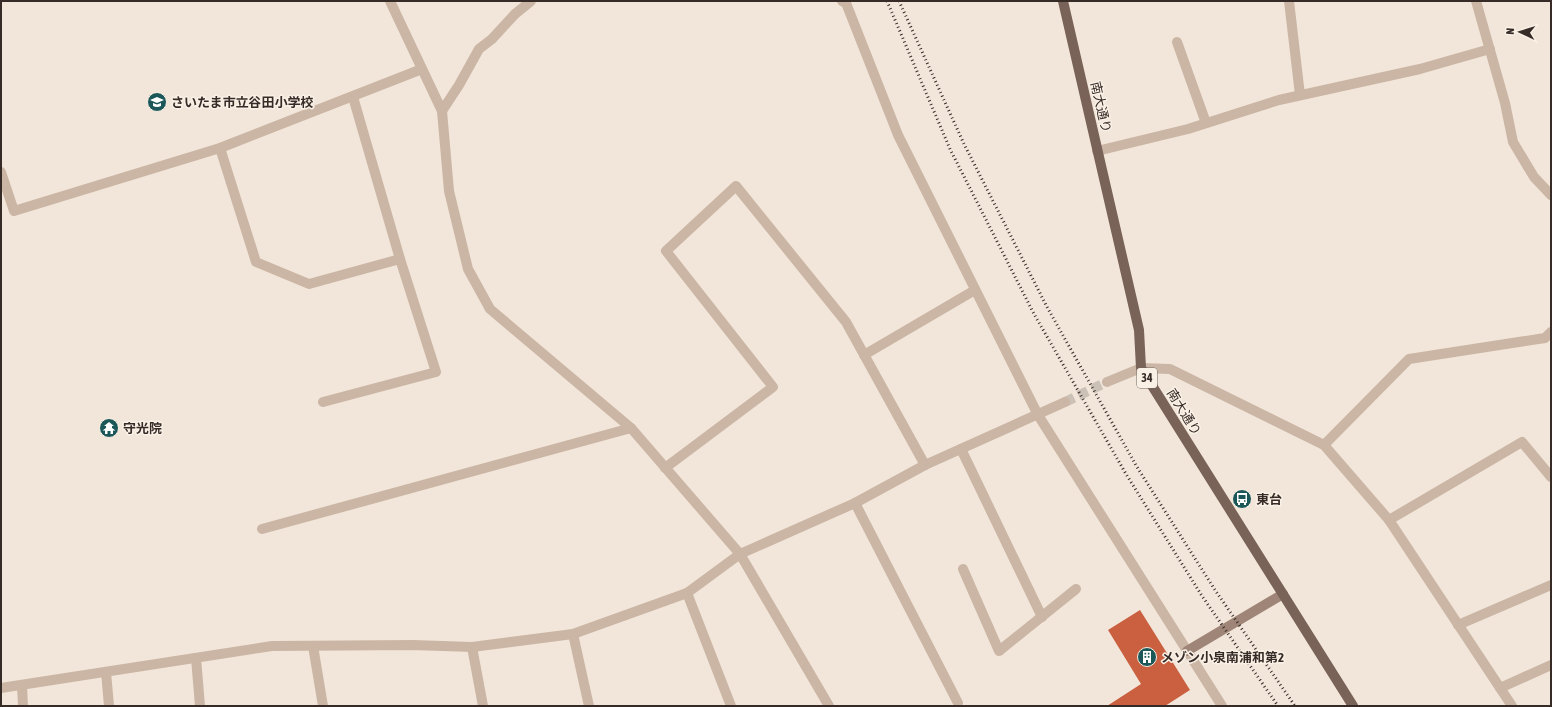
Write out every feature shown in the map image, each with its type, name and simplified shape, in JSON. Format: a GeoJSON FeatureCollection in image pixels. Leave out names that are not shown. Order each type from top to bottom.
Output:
{"type":"FeatureCollection","features":[{"type":"Feature","properties":{"kind":"main road","name":"南大通り"},"geometry":{"type":"LineString","coordinates":[[1063,1],[1139,330],[1141,368],[1353,706]]}},
{"type":"Feature","properties":{"kind":"street"},"geometry":{"type":"LineString","coordinates":[[390,1],[442,111],[449,191],[468,269],[490,309],[631,428],[740,554],[829,706]]}},
{"type":"Feature","properties":{"kind":"street"},"geometry":{"type":"LineString","coordinates":[[442,111],[459,85],[479,49],[492,39],[515,14],[531,1]]}},
{"type":"Feature","properties":{"kind":"street"},"geometry":{"type":"LineString","coordinates":[[842,1],[846,4],[898,135],[1038,415],[1222,706]]}},
{"type":"Feature","properties":{"kind":"street"},"geometry":{"type":"LineString","coordinates":[[1289,1],[1300,95]]}},
{"type":"Feature","properties":{"kind":"street"},"geometry":{"type":"LineString","coordinates":[[1476,1],[1505,103],[1513,142],[1534,177],[1551,195]]}},
{"type":"Feature","properties":{"kind":"street"},"geometry":{"type":"LineString","coordinates":[[1176,42],[1206,123]]}},
{"type":"Feature","properties":{"kind":"street"},"geometry":{"type":"LineString","coordinates":[[1097,151],[1188,129],[1279,100],[1420,69],[1490,49]]}},
{"type":"Feature","properties":{"kind":"street"},"geometry":{"type":"LineString","coordinates":[[1,172],[14,211],[220,148],[422,69]]}},
{"type":"Feature","properties":{"kind":"street"},"geometry":{"type":"LineString","coordinates":[[323,402],[436,372],[400,259],[353,97]]}},
{"type":"Feature","properties":{"kind":"street"},"geometry":{"type":"LineString","coordinates":[[220,148],[256,262],[309,284],[400,259]]}},
{"type":"Feature","properties":{"kind":"street"},"geometry":{"type":"LineString","coordinates":[[665,468],[774,387],[666,251],[736,186],[846,322],[925,465]]}},
{"type":"Feature","properties":{"kind":"street"},"geometry":{"type":"LineString","coordinates":[[864,355],[975,290]]}},
{"type":"Feature","properties":{"kind":"street"},"geometry":{"type":"LineString","coordinates":[[1324,445],[1409,359],[1545,338],[1551,332]]}},
{"type":"Feature","properties":{"kind":"street"},"geometry":{"type":"LineString","coordinates":[[1107,382],[1141,368],[1170,369],[1324,445],[1389,520],[1512,706]]}},
{"type":"Feature","properties":{"kind":"street"},"geometry":{"type":"LineString","coordinates":[[1,688],[272,646],[413,645],[472,647],[573,634],[687,593],[740,554],[855,503],[925,465],[1066,402]]}},
{"type":"Feature","properties":{"kind":"street"},"geometry":{"type":"LineString","coordinates":[[262,529],[631,428]]}},
{"type":"Feature","properties":{"kind":"street"},"geometry":{"type":"LineString","coordinates":[[1389,520],[1522,442],[1551,477]]}},
{"type":"Feature","properties":{"kind":"street"},"geometry":{"type":"LineString","coordinates":[[961,449],[1042,616]]}},
{"type":"Feature","properties":{"kind":"street"},"geometry":{"type":"LineString","coordinates":[[855,503],[958,703]]}},
{"type":"Feature","properties":{"kind":"street"},"geometry":{"type":"LineString","coordinates":[[963,569],[999,652],[1076,589]]}},
{"type":"Feature","properties":{"kind":"street"},"geometry":{"type":"LineString","coordinates":[[1458,625],[1551,585]]}},
{"type":"Feature","properties":{"kind":"street"},"geometry":{"type":"LineString","coordinates":[[687,593],[731,706]]}},
{"type":"Feature","properties":{"kind":"street"},"geometry":{"type":"LineString","coordinates":[[1188,651],[1283,594]]}},
{"type":"Feature","properties":{"kind":"street"},"geometry":{"type":"LineString","coordinates":[[573,634],[589,706]]}},
{"type":"Feature","properties":{"kind":"street"},"geometry":{"type":"LineString","coordinates":[[313,646],[323,706]]}},
{"type":"Feature","properties":{"kind":"street"},"geometry":{"type":"LineString","coordinates":[[472,647],[483,706]]}},
{"type":"Feature","properties":{"kind":"street"},"geometry":{"type":"LineString","coordinates":[[196,658],[200,706]]}},
{"type":"Feature","properties":{"kind":"street"},"geometry":{"type":"LineString","coordinates":[[1500,688],[1551,665]]}},
{"type":"Feature","properties":{"kind":"street"},"geometry":{"type":"LineString","coordinates":[[106,672],[109,706]]}},
{"type":"Feature","properties":{"kind":"street"},"geometry":{"type":"LineString","coordinates":[[22,685],[24,706]]}},
{"type":"Feature","properties":{"kind":"building","name":"メゾン小泉南浦和第2"},"geometry":{"type":"Polygon","coordinates":[[[1140,610],[1190,690],[1165,706],[1107,706],[1141,684],[1108,630],[1140,610]]]}},
{"type":"Feature","properties":{"kind":"tunnel"},"geometry":{"type":"LineString","coordinates":[[1065,402],[1107,382]]}},
{"type":"Feature","properties":{"kind":"railway"},"geometry":{"type":"LineString","coordinates":[[887,1],[950,149],[1034,314],[1126,474],[1202,596],[1278,706]]}},
{"type":"Feature","properties":{"kind":"railway"},"geometry":{"type":"LineString","coordinates":[[899,1],[964,144],[1047,307],[1137,467],[1215,590],[1295,706]]}},
{"type":"Feature","properties":{"kind":"place","name":"さいたま市立谷田小学校"},"geometry":{"type":"Point","coordinates":[157,102]}},
{"type":"Feature","properties":{"kind":"place","name":"守光院"},"geometry":{"type":"Point","coordinates":[109,428]}},
{"type":"Feature","properties":{"kind":"place","name":"東台"},"geometry":{"type":"Point","coordinates":[1242,499]}},
{"type":"Feature","properties":{"kind":"place","name":"メゾン小泉南浦和第2"},"geometry":{"type":"Point","coordinates":[1147,657]}}]}
